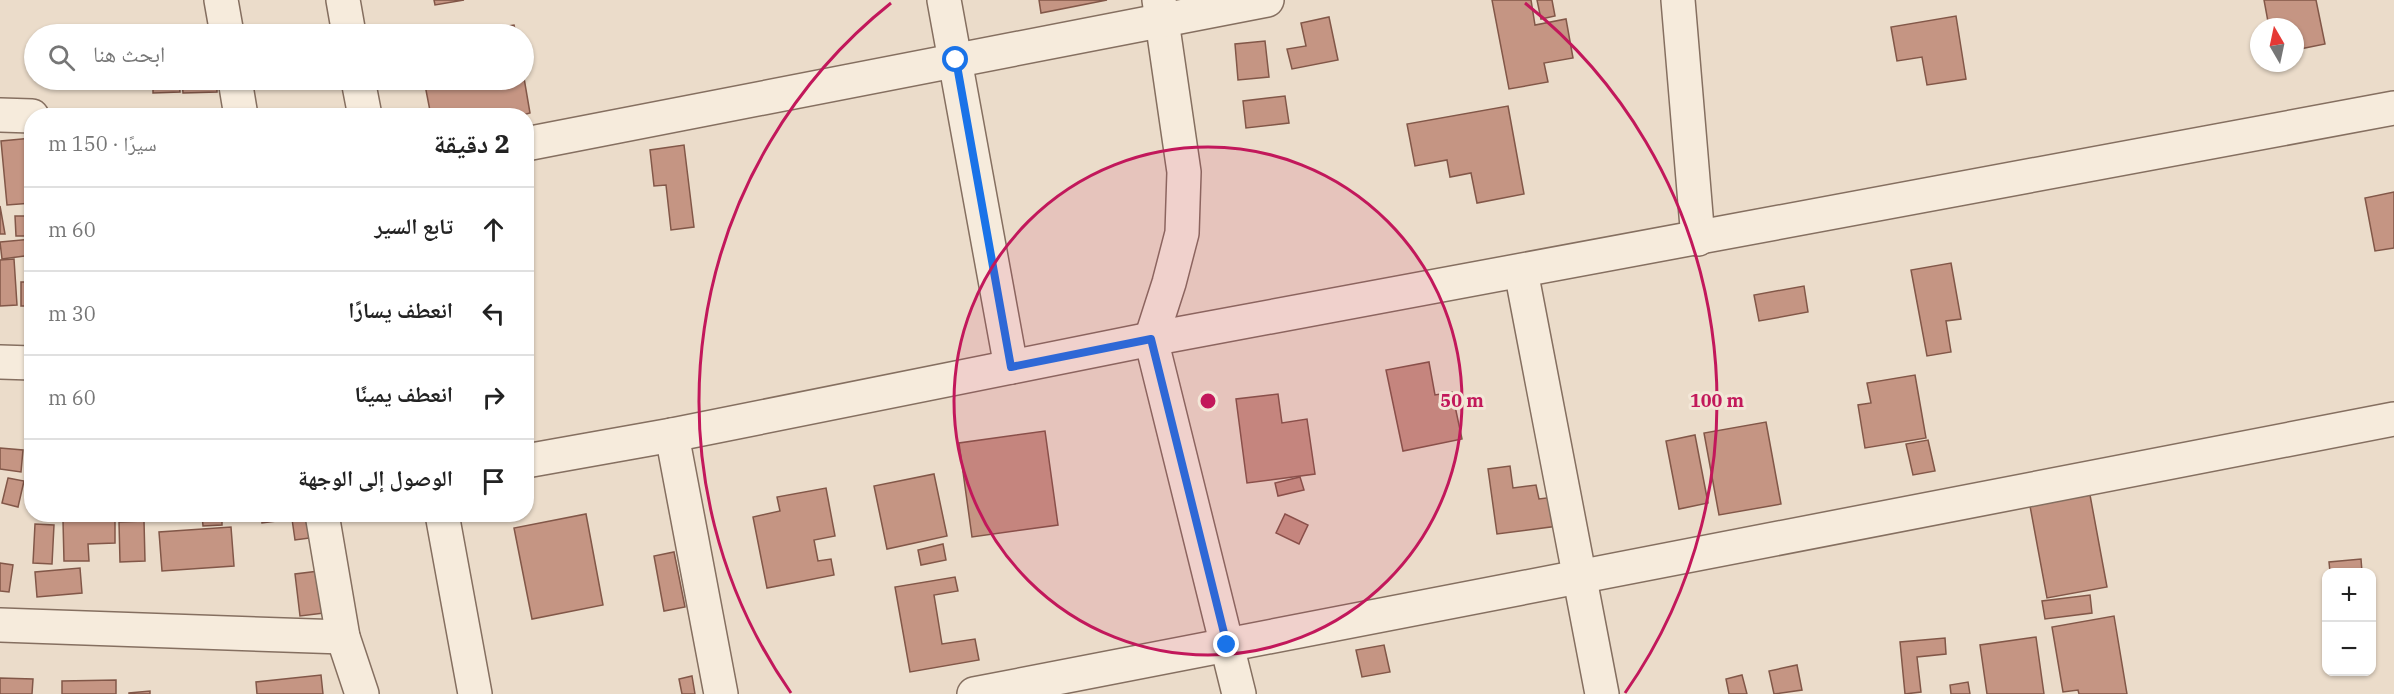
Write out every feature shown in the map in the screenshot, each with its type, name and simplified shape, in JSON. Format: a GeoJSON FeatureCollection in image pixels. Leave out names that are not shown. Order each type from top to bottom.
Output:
{"type":"FeatureCollection","features":[{"type":"Feature","properties":{"kind":"street"},"geometry":{"type":"LineString","coordinates":[[221,0],[225,24]]}},
{"type":"Feature","properties":{"kind":"street"},"geometry":{"type":"LineString","coordinates":[[343,0],[347,24]]}},
{"type":"Feature","properties":{"kind":"street"},"geometry":{"type":"LineString","coordinates":[[944,0],[1011,367]]}},
{"type":"Feature","properties":{"kind":"street"},"geometry":{"type":"LineString","coordinates":[[534,142],[956,60],[1161,10],[1267,0]]}},
{"type":"Feature","properties":{"kind":"street"},"geometry":{"type":"LineString","coordinates":[[1678,0],[1698,239]]}},
{"type":"Feature","properties":{"kind":"street"},"geometry":{"type":"LineString","coordinates":[[1161,10],[1184,182],[1182,233],[1169,284],[1151,339],[1239,694]]}},
{"type":"Feature","properties":{"kind":"street"},"geometry":{"type":"LineString","coordinates":[[237,90],[240,108]]}},
{"type":"Feature","properties":{"kind":"street"},"geometry":{"type":"LineString","coordinates":[[360,90],[363,108]]}},
{"type":"Feature","properties":{"kind":"street"},"geometry":{"type":"LineString","coordinates":[[534,460],[672,435],[1151,339],[2394,108]]}},
{"type":"Feature","properties":{"kind":"street"},"geometry":{"type":"LineString","coordinates":[[0,115],[24,116]]}},
{"type":"Feature","properties":{"kind":"street"},"geometry":{"type":"LineString","coordinates":[[1521,271],[1602,694]]}},
{"type":"Feature","properties":{"kind":"street"},"geometry":{"type":"LineString","coordinates":[[0,362],[24,363]]}},
{"type":"Feature","properties":{"kind":"street"},"geometry":{"type":"LineString","coordinates":[[974,694],[2394,419]]}},
{"type":"Feature","properties":{"kind":"street"},"geometry":{"type":"LineString","coordinates":[[672,435],[721,694]]}},
{"type":"Feature","properties":{"kind":"street"},"geometry":{"type":"LineString","coordinates":[[323,522],[343,637],[362,694]]}},
{"type":"Feature","properties":{"kind":"street"},"geometry":{"type":"LineString","coordinates":[[443,522],[475,694]]}},
{"type":"Feature","properties":{"kind":"street"},"geometry":{"type":"LineString","coordinates":[[0,625],[343,637]]}},
{"type":"Feature","properties":{"kind":"building"},"geometry":{"type":"Polygon","coordinates":[[[434,0],[464,0],[435,5],[434,0]]]}},
{"type":"Feature","properties":{"kind":"building"},"geometry":{"type":"Polygon","coordinates":[[[1039,0],[1107,0],[1041,13],[1039,0]]]}},
{"type":"Feature","properties":{"kind":"building"},"geometry":{"type":"Polygon","coordinates":[[[1492,0],[1531,0],[1535,25],[1566,19],[1573,58],[1544,63],[1548,82],[1509,89],[1492,0]]]}},
{"type":"Feature","properties":{"kind":"building"},"geometry":{"type":"Polygon","coordinates":[[[1537,0],[1552,0],[1555,16],[1541,19],[1537,0]]]}},
{"type":"Feature","properties":{"kind":"building"},"geometry":{"type":"Polygon","coordinates":[[[2264,0],[2316,0],[2325,44],[2304,48],[2304,18],[2267,18],[2264,0]]]}},
{"type":"Feature","properties":{"kind":"building"},"geometry":{"type":"Polygon","coordinates":[[[1956,16],[1966,79],[1927,85],[1922,57],[1897,61],[1891,27],[1956,16]]]}},
{"type":"Feature","properties":{"kind":"building"},"geometry":{"type":"Polygon","coordinates":[[[1329,17],[1338,60],[1292,69],[1287,49],[1306,46],[1301,23],[1329,17]]]}},
{"type":"Feature","properties":{"kind":"building"},"geometry":{"type":"Polygon","coordinates":[[[1265,41],[1269,77],[1238,80],[1235,44],[1265,41]]]}},
{"type":"Feature","properties":{"kind":"building"},"geometry":{"type":"Polygon","coordinates":[[[153,90],[180,90],[180,92],[153,93],[153,90]]]}},
{"type":"Feature","properties":{"kind":"building"},"geometry":{"type":"Polygon","coordinates":[[[183,90],[217,90],[217,92],[183,93],[183,90]]]}},
{"type":"Feature","properties":{"kind":"building"},"geometry":{"type":"Polygon","coordinates":[[[426,90],[526,90],[529,108],[429,108],[426,90]]]}},
{"type":"Feature","properties":{"kind":"building"},"geometry":{"type":"Polygon","coordinates":[[[1285,96],[1289,123],[1246,128],[1243,101],[1285,96]]]}},
{"type":"Feature","properties":{"kind":"building"},"geometry":{"type":"Polygon","coordinates":[[[1508,106],[1524,194],[1477,203],[1471,173],[1450,177],[1447,160],[1415,166],[1407,124],[1508,106]]]}},
{"type":"Feature","properties":{"kind":"building"},"geometry":{"type":"Polygon","coordinates":[[[24,139],[24,204],[7,205],[1,141],[24,139]]]}},
{"type":"Feature","properties":{"kind":"building"},"geometry":{"type":"Polygon","coordinates":[[[684,145],[694,227],[671,230],[666,185],[654,186],[650,150],[684,145]]]}},
{"type":"Feature","properties":{"kind":"building"},"geometry":{"type":"Polygon","coordinates":[[[2394,192],[2394,248],[2375,251],[2365,198],[2394,192]]]}},
{"type":"Feature","properties":{"kind":"building"},"geometry":{"type":"Polygon","coordinates":[[[0,206],[5,234],[0,234],[0,206]]]}},
{"type":"Feature","properties":{"kind":"building"},"geometry":{"type":"Polygon","coordinates":[[[15,216],[24,216],[24,236],[16,236],[15,216]]]}},
{"type":"Feature","properties":{"kind":"building"},"geometry":{"type":"Polygon","coordinates":[[[24,240],[24,256],[2,259],[0,242],[24,240]]]}},
{"type":"Feature","properties":{"kind":"building"},"geometry":{"type":"Polygon","coordinates":[[[14,259],[17,305],[0,306],[0,260],[14,259]]]}},
{"type":"Feature","properties":{"kind":"building"},"geometry":{"type":"Polygon","coordinates":[[[1951,263],[1961,319],[1946,321],[1951,352],[1927,356],[1911,270],[1951,263]]]}},
{"type":"Feature","properties":{"kind":"building"},"geometry":{"type":"Polygon","coordinates":[[[21,282],[24,282],[24,306],[21,306],[21,282]]]}},
{"type":"Feature","properties":{"kind":"building"},"geometry":{"type":"Polygon","coordinates":[[[1804,286],[1808,312],[1759,321],[1754,295],[1804,286]]]}},
{"type":"Feature","properties":{"kind":"building"},"geometry":{"type":"Polygon","coordinates":[[[1429,362],[1435,395],[1452,392],[1462,439],[1403,451],[1386,370],[1429,362]]]}},
{"type":"Feature","properties":{"kind":"building"},"geometry":{"type":"Polygon","coordinates":[[[1915,375],[1926,438],[1865,448],[1858,405],[1871,403],[1867,383],[1915,375]]]}},
{"type":"Feature","properties":{"kind":"building"},"geometry":{"type":"Polygon","coordinates":[[[1278,394],[1282,423],[1307,419],[1315,474],[1247,483],[1236,399],[1278,394]]]}},
{"type":"Feature","properties":{"kind":"building"},"geometry":{"type":"Polygon","coordinates":[[[1766,422],[1781,504],[1719,515],[1704,433],[1766,422]]]}},
{"type":"Feature","properties":{"kind":"building"},"geometry":{"type":"Polygon","coordinates":[[[1045,431],[1058,525],[972,537],[959,443],[1045,431]]]}},
{"type":"Feature","properties":{"kind":"building"},"geometry":{"type":"Polygon","coordinates":[[[1695,435],[1708,503],[1679,509],[1666,441],[1695,435]]]}},
{"type":"Feature","properties":{"kind":"building"},"geometry":{"type":"Polygon","coordinates":[[[1928,440],[1935,471],[1913,475],[1906,444],[1928,440]]]}},
{"type":"Feature","properties":{"kind":"building"},"geometry":{"type":"Polygon","coordinates":[[[0,448],[23,450],[21,472],[0,469],[0,448]]]}},
{"type":"Feature","properties":{"kind":"building"},"geometry":{"type":"Polygon","coordinates":[[[1510,466],[1513,488],[1536,485],[1539,499],[1554,497],[1558,526],[1497,534],[1488,469],[1510,466]]]}},
{"type":"Feature","properties":{"kind":"building"},"geometry":{"type":"Polygon","coordinates":[[[934,474],[947,536],[887,549],[874,486],[934,474]]]}},
{"type":"Feature","properties":{"kind":"building"},"geometry":{"type":"Polygon","coordinates":[[[1300,477],[1304,490],[1278,496],[1275,483],[1300,477]]]}},
{"type":"Feature","properties":{"kind":"building"},"geometry":{"type":"Polygon","coordinates":[[[8,478],[24,481],[18,507],[2,503],[8,478]]]}},
{"type":"Feature","properties":{"kind":"building"},"geometry":{"type":"Polygon","coordinates":[[[826,488],[835,536],[814,540],[818,561],[831,559],[834,575],[767,588],[753,517],[780,511],[777,497],[826,488]]]}},
{"type":"Feature","properties":{"kind":"building"},"geometry":{"type":"Polygon","coordinates":[[[2090,495],[2107,587],[2047,598],[2030,506],[2090,495]]]}},
{"type":"Feature","properties":{"kind":"building"},"geometry":{"type":"Polygon","coordinates":[[[586,514],[603,605],[532,619],[514,528],[586,514]]]}},
{"type":"Feature","properties":{"kind":"building"},"geometry":{"type":"Polygon","coordinates":[[[1285,514],[1308,525],[1299,544],[1276,533],[1285,514]]]}},
{"type":"Feature","properties":{"kind":"building"},"geometry":{"type":"Polygon","coordinates":[[[63,522],[115,522],[115,543],[88,544],[89,561],[64,561],[63,522]]]}},
{"type":"Feature","properties":{"kind":"building"},"geometry":{"type":"Polygon","coordinates":[[[119,522],[144,522],[145,561],[120,562],[119,522]]]}},
{"type":"Feature","properties":{"kind":"building"},"geometry":{"type":"Polygon","coordinates":[[[203,522],[222,522],[222,525],[203,526],[203,522]]]}},
{"type":"Feature","properties":{"kind":"building"},"geometry":{"type":"Polygon","coordinates":[[[292,522],[323,522],[324,536],[295,540],[292,522]]]}},
{"type":"Feature","properties":{"kind":"building"},"geometry":{"type":"Polygon","coordinates":[[[35,524],[54,525],[52,564],[33,563],[35,524]]]}},
{"type":"Feature","properties":{"kind":"building"},"geometry":{"type":"Polygon","coordinates":[[[231,527],[234,566],[162,571],[159,532],[231,527]]]}},
{"type":"Feature","properties":{"kind":"building"},"geometry":{"type":"Polygon","coordinates":[[[943,544],[946,560],[921,565],[918,550],[943,544]]]}},
{"type":"Feature","properties":{"kind":"building"},"geometry":{"type":"Polygon","coordinates":[[[674,552],[685,607],[664,611],[654,556],[674,552]]]}},
{"type":"Feature","properties":{"kind":"building"},"geometry":{"type":"Polygon","coordinates":[[[2361,559],[2362,568],[2330,568],[2329,562],[2361,559]]]}},
{"type":"Feature","properties":{"kind":"building"},"geometry":{"type":"Polygon","coordinates":[[[0,563],[13,565],[9,592],[0,591],[0,563]]]}},
{"type":"Feature","properties":{"kind":"building"},"geometry":{"type":"Polygon","coordinates":[[[80,568],[82,593],[37,597],[35,572],[80,568]]]}},
{"type":"Feature","properties":{"kind":"building"},"geometry":{"type":"Polygon","coordinates":[[[335,569],[340,611],[300,616],[295,574],[335,569]]]}},
{"type":"Feature","properties":{"kind":"building"},"geometry":{"type":"Polygon","coordinates":[[[955,577],[958,591],[934,595],[942,644],[975,639],[979,660],[910,672],[895,587],[955,577]]]}},
{"type":"Feature","properties":{"kind":"building"},"geometry":{"type":"Polygon","coordinates":[[[2090,595],[2092,613],[2045,619],[2042,601],[2090,595]]]}},
{"type":"Feature","properties":{"kind":"building"},"geometry":{"type":"Polygon","coordinates":[[[2114,616],[2127,694],[2079,694],[2078,690],[2063,692],[2052,627],[2114,616]]]}},
{"type":"Feature","properties":{"kind":"building"},"geometry":{"type":"Polygon","coordinates":[[[2036,637],[2044,694],[1987,694],[1980,645],[2036,637]]]}},
{"type":"Feature","properties":{"kind":"building"},"geometry":{"type":"Polygon","coordinates":[[[1945,638],[1946,654],[1917,657],[1921,692],[1905,694],[1900,642],[1945,638]]]}},
{"type":"Feature","properties":{"kind":"building"},"geometry":{"type":"Polygon","coordinates":[[[1384,645],[1390,672],[1362,677],[1356,650],[1384,645]]]}},
{"type":"Feature","properties":{"kind":"building"},"geometry":{"type":"Polygon","coordinates":[[[1797,665],[1802,690],[1774,694],[1769,671],[1797,665]]]}},
{"type":"Feature","properties":{"kind":"building"},"geometry":{"type":"Polygon","coordinates":[[[321,675],[323,694],[257,694],[256,682],[321,675]]]}},
{"type":"Feature","properties":{"kind":"building"},"geometry":{"type":"Polygon","coordinates":[[[1742,675],[1747,694],[1729,694],[1726,679],[1742,675]]]}},
{"type":"Feature","properties":{"kind":"building"},"geometry":{"type":"Polygon","coordinates":[[[692,676],[695,694],[682,694],[679,679],[692,676]]]}},
{"type":"Feature","properties":{"kind":"building"},"geometry":{"type":"Polygon","coordinates":[[[0,678],[33,679],[32,694],[0,694],[0,678]]]}},
{"type":"Feature","properties":{"kind":"building"},"geometry":{"type":"Polygon","coordinates":[[[116,680],[116,694],[62,694],[62,681],[116,680]]]}},
{"type":"Feature","properties":{"kind":"building"},"geometry":{"type":"Polygon","coordinates":[[[1968,682],[1970,694],[1951,694],[1950,685],[1968,682]]]}},
{"type":"Feature","properties":{"kind":"building"},"geometry":{"type":"Polygon","coordinates":[[[150,691],[150,694],[129,694],[129,693],[150,691]]]}},
{"type":"Feature","properties":{"kind":"route"},"geometry":{"type":"LineString","coordinates":[[956,60],[1011,367],[1151,339],[1227,645]]}}]}
